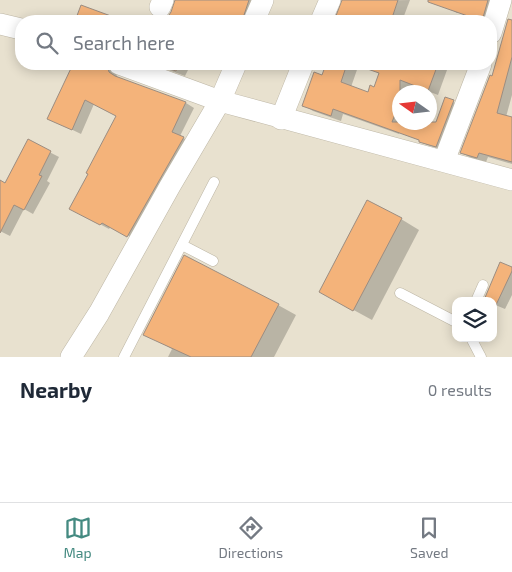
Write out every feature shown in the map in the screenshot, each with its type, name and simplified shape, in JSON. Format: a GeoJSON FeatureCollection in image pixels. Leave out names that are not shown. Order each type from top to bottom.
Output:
{"type":"FeatureCollection","features":[{"type":"Feature","properties":{"kind":"street"},"geometry":{"type":"LineString","coordinates":[[257,15],[263,0]]}},
{"type":"Feature","properties":{"kind":"street"},"geometry":{"type":"LineString","coordinates":[[324,15],[330,0]]}},
{"type":"Feature","properties":{"kind":"street"},"geometry":{"type":"LineString","coordinates":[[496,15],[501,0]]}},
{"type":"Feature","properties":{"kind":"street"},"geometry":{"type":"LineString","coordinates":[[0,24],[15,28]]}},
{"type":"Feature","properties":{"kind":"street"},"geometry":{"type":"LineString","coordinates":[[135,70],[220,101],[281,119],[512,180]]}},
{"type":"Feature","properties":{"kind":"street"},"geometry":{"type":"LineString","coordinates":[[72,357],[220,101],[233,70]]}},
{"type":"Feature","properties":{"kind":"street"},"geometry":{"type":"LineString","coordinates":[[281,119],[301,70]]}},
{"type":"Feature","properties":{"kind":"street"},"geometry":{"type":"LineString","coordinates":[[444,161],[479,70]]}},
{"type":"Feature","properties":{"kind":"lane"},"geometry":{"type":"LineString","coordinates":[[124,357],[214,182]]}},
{"type":"Feature","properties":{"kind":"lane"},"geometry":{"type":"LineString","coordinates":[[182,245],[213,261]]}},
{"type":"Feature","properties":{"kind":"lane"},"geometry":{"type":"LineString","coordinates":[[478,297],[483,285]]}},
{"type":"Feature","properties":{"kind":"lane"},"geometry":{"type":"LineString","coordinates":[[400,293],[452,320]]}},
{"type":"Feature","properties":{"kind":"lane"},"geometry":{"type":"LineString","coordinates":[[473,342],[481,357]]}},
{"type":"Feature","properties":{"kind":"building"},"geometry":{"type":"Polygon","coordinates":[[[175,0],[249,0],[244,15],[169,15],[175,0]]]}},
{"type":"Feature","properties":{"kind":"building"},"geometry":{"type":"Polygon","coordinates":[[[342,0],[398,0],[393,15],[336,15],[342,0]]]}},
{"type":"Feature","properties":{"kind":"building"},"geometry":{"type":"Polygon","coordinates":[[[428,0],[488,0],[484,15],[465,15],[428,2],[428,0]]]}},
{"type":"Feature","properties":{"kind":"building"},"geometry":{"type":"Polygon","coordinates":[[[81,5],[108,15],[77,15],[81,5]]]}},
{"type":"Feature","properties":{"kind":"building"},"geometry":{"type":"Polygon","coordinates":[[[508,19],[512,20],[512,57],[497,113],[512,117],[512,162],[479,153],[477,158],[460,153],[490,75],[492,76],[494,70],[497,70],[497,58],[508,19]]]}},
{"type":"Feature","properties":{"kind":"building"},"geometry":{"type":"Polygon","coordinates":[[[70,70],[108,70],[115,76],[186,102],[172,132],[184,137],[127,237],[102,223],[100,225],[69,209],[116,116],[85,100],[72,130],[47,119],[70,70]]]}},
{"type":"Feature","properties":{"kind":"building"},"geometry":{"type":"Polygon","coordinates":[[[324,70],[345,70],[341,82],[368,92],[370,85],[374,87],[379,73],[370,70],[436,70],[430,85],[413,85],[400,80],[400,85],[392,85],[392,130],[437,130],[437,119],[445,97],[454,100],[436,147],[333,109],[331,116],[302,106],[314,72],[322,75],[324,70]]]}},
{"type":"Feature","properties":{"kind":"building"},"geometry":{"type":"Polygon","coordinates":[[[28,139],[51,151],[39,175],[42,176],[24,210],[14,205],[0,233],[0,180],[5,183],[28,139]]]}},
{"type":"Feature","properties":{"kind":"building"},"geometry":{"type":"Polygon","coordinates":[[[367,200],[402,218],[353,311],[319,292],[367,200]]]}},
{"type":"Feature","properties":{"kind":"building"},"geometry":{"type":"Polygon","coordinates":[[[184,255],[279,304],[251,357],[191,357],[143,335],[184,255]]]}},
{"type":"Feature","properties":{"kind":"building"},"geometry":{"type":"Polygon","coordinates":[[[500,262],[512,267],[512,271],[497,303],[497,297],[485,297],[500,262]]]}}]}
